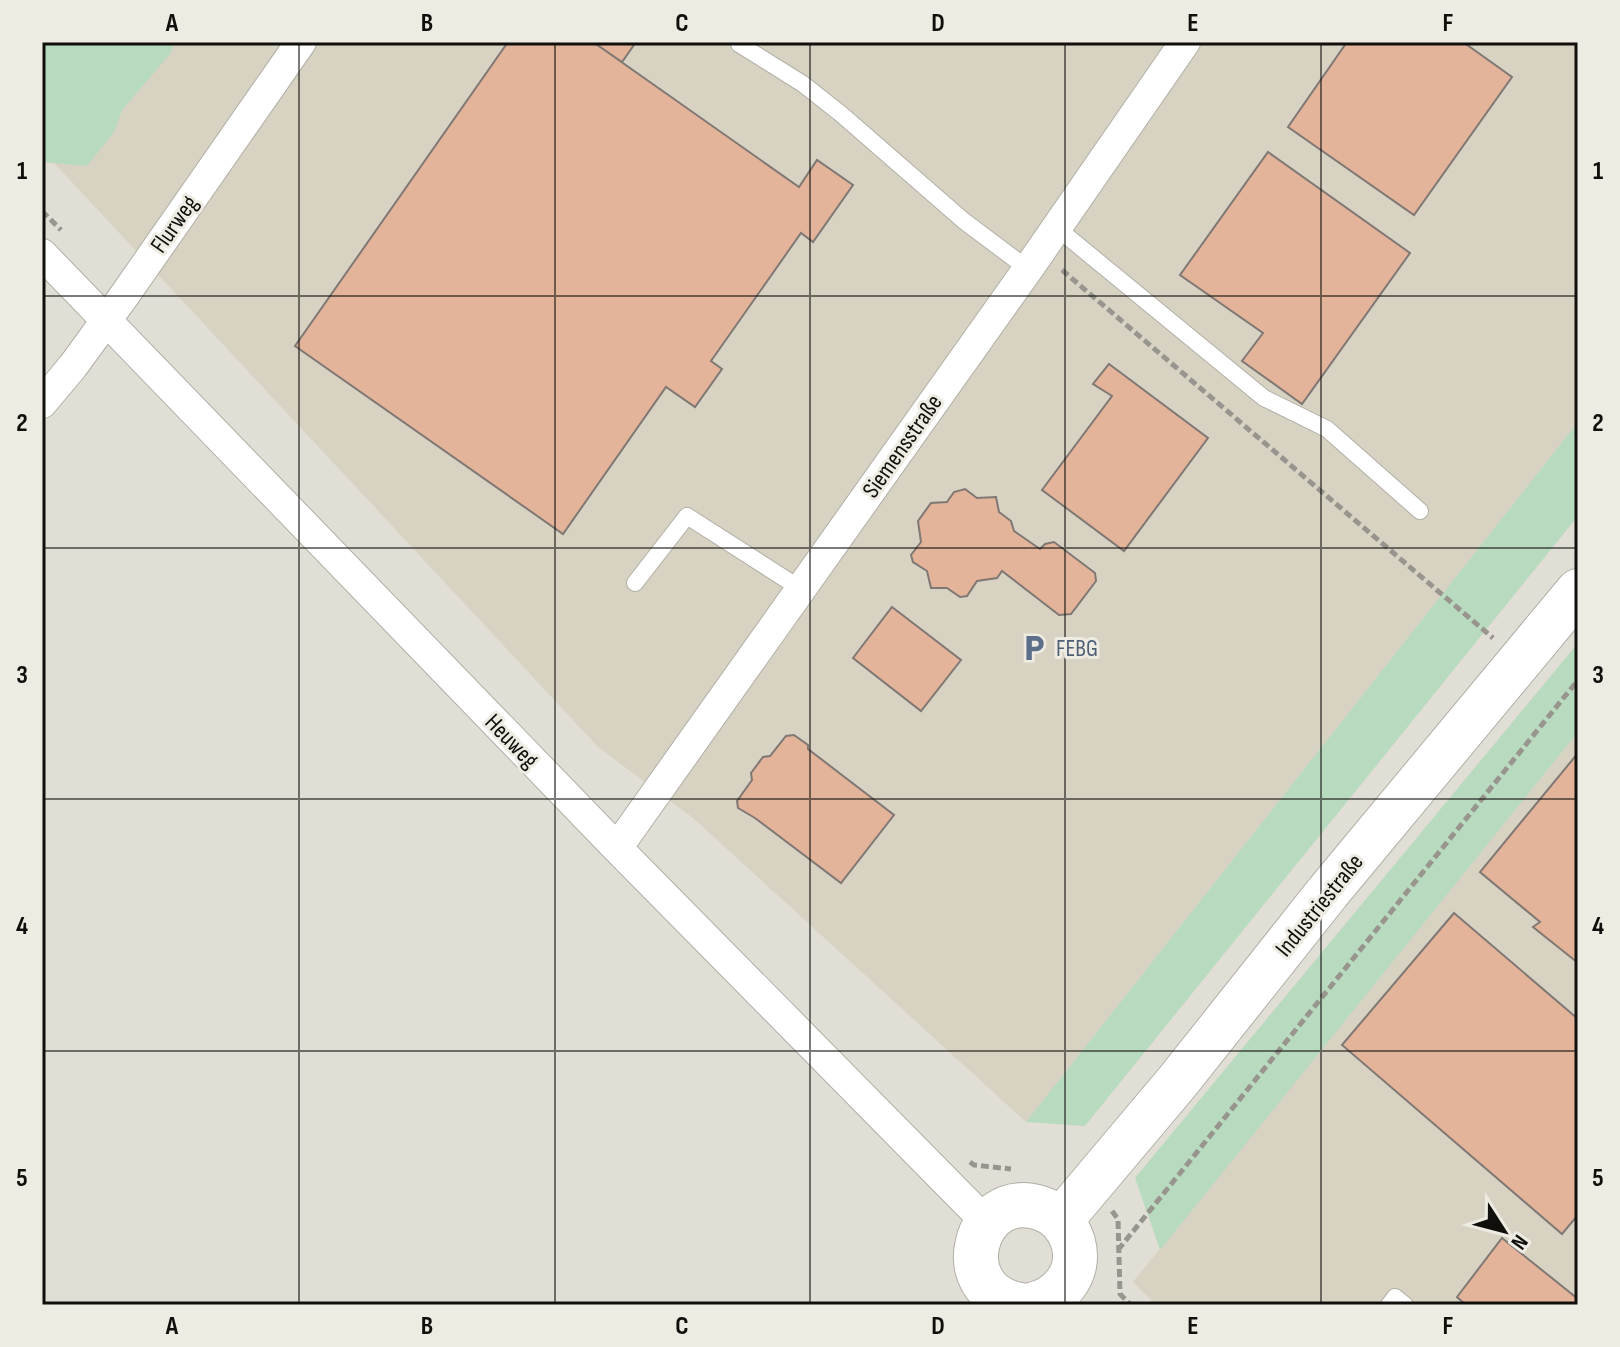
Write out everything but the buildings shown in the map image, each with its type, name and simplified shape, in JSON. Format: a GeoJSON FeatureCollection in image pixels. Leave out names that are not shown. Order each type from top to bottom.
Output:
{"type":"FeatureCollection","features":[{"type":"Feature","properties":{"kind":"street","name":"Flurweg"},"geometry":{"type":"LineString","coordinates":[[42,403],[124,296],[301,42]]}},
{"type":"Feature","properties":{"kind":"street","name":"Siemensstraße"},"geometry":{"type":"LineString","coordinates":[[617,848],[1185,42]]}},
{"type":"Feature","properties":{"kind":"street","name":"Heuweg"},"geometry":{"type":"LineString","coordinates":[[42,254],[617,848],[987,1223]]}},
{"type":"Feature","properties":{"kind":"street","name":"Industriestraße"},"geometry":{"type":"LineString","coordinates":[[1061,1220],[1578,591]]}},
{"type":"Feature","properties":{"kind":"street"},"geometry":{"type":"LineString","coordinates":[[1015,1206],[1032,1206],[1048,1211],[1061,1220],[1075,1248],[1075,1264],[1070,1279],[1026,1301],[980,1278],[975,1259],[977,1240],[987,1223],[1000,1212],[1015,1206]]}},
{"type":"Feature","properties":{"kind":"lane"},"geometry":{"type":"LineString","coordinates":[[739,44],[803,84],[964,221],[1042,249],[1264,398],[1327,429],[1420,511]]}},
{"type":"Feature","properties":{"kind":"lane"},"geometry":{"type":"LineString","coordinates":[[635,583],[687,516],[801,589]]}},
{"type":"Feature","properties":{"kind":"lane"},"geometry":{"type":"LineString","coordinates":[[1389,1305],[1395,1297],[1405,1305]]}},
{"type":"Feature","properties":{"kind":"path"},"geometry":{"type":"LineString","coordinates":[[1042,249],[1520,662]]}},
{"type":"Feature","properties":{"kind":"path"},"geometry":{"type":"LineString","coordinates":[[1131,1305],[1120,1294],[1117,1251],[1578,680]]}},
{"type":"Feature","properties":{"kind":"shaded area"},"geometry":{"type":"Polygon","coordinates":[[[42,42],[1578,42],[1578,422],[1026,1122],[693,818],[598,747],[42,150],[42,42]]]}},
{"type":"Feature","properties":{"kind":"shaded area"},"geometry":{"type":"Polygon","coordinates":[[[1578,732],[1578,1305],[1156,1305],[1133,1282],[1578,732]]]}},
{"type":"Feature","properties":{"kind":"green space"},"geometry":{"type":"Polygon","coordinates":[[[42,42],[175,42],[170,54],[122,110],[114,132],[87,166],[42,162],[42,42]]]}},
{"type":"Feature","properties":{"kind":"green space"},"geometry":{"type":"Polygon","coordinates":[[[1578,422],[1578,516],[1085,1126],[1026,1122],[1578,422]]]}},
{"type":"Feature","properties":{"kind":"green space"},"geometry":{"type":"Polygon","coordinates":[[[1578,643],[1578,732],[1160,1250],[1135,1178],[1578,643]]]}},
{"type":"Feature","properties":{"kind":"place","name":"FEBG"},"geometry":{"type":"Point","coordinates":[1034,648]}}]}
